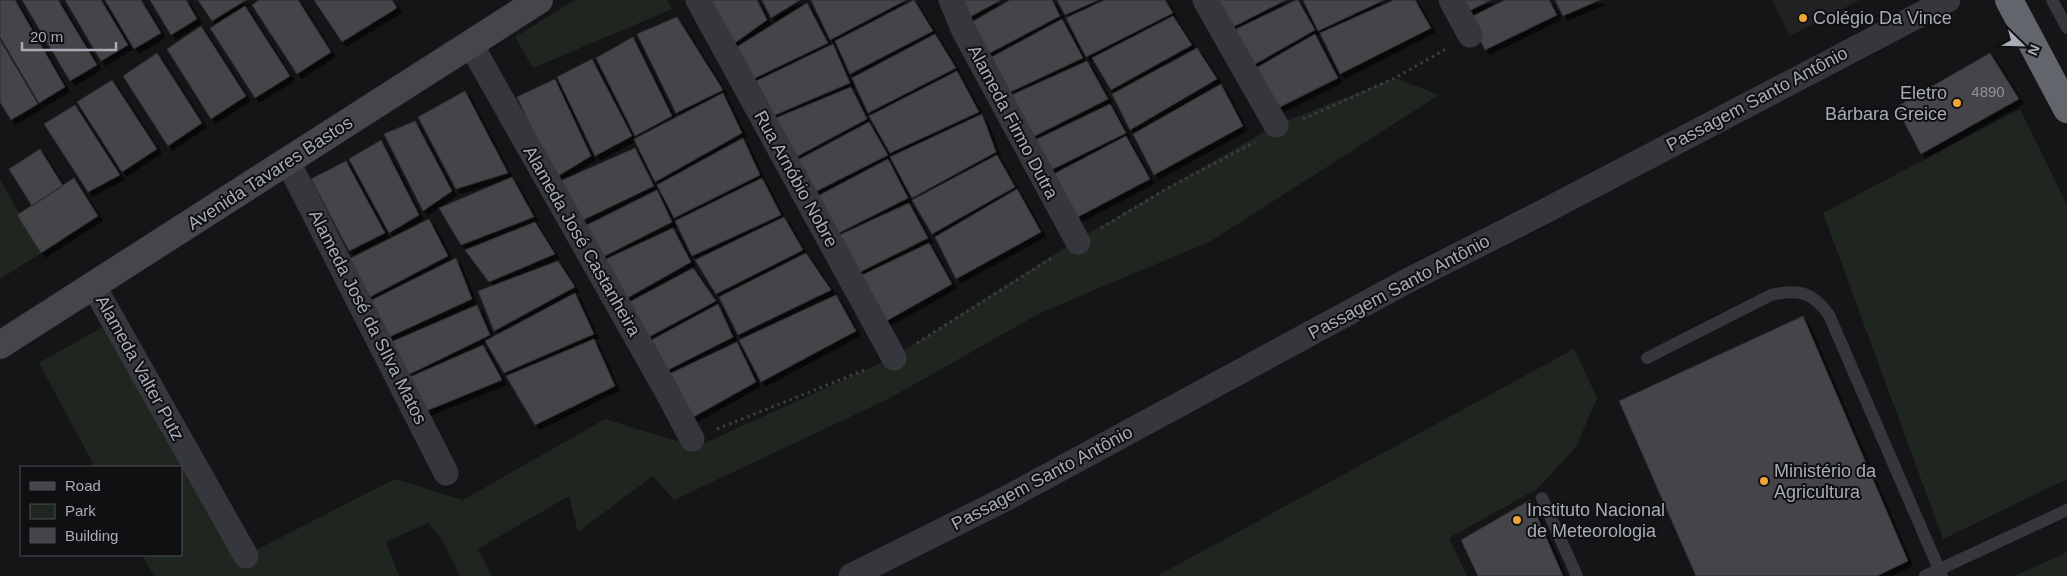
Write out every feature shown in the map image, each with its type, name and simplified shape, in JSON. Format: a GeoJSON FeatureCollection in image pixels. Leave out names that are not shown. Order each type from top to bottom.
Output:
{"type":"FeatureCollection","features":[{"type":"Feature","properties":{"kind":"highway"},"geometry":{"type":"LineString","coordinates":[[2009,0],[2067,109]]}},
{"type":"Feature","properties":{"kind":"main road","name":"Avenida Tavares Bastos"},"geometry":{"type":"LineString","coordinates":[[0,344],[288,162],[539,0]]}},
{"type":"Feature","properties":{"kind":"street","name":"Rua Arnóbio Nobre"},"geometry":{"type":"LineString","coordinates":[[698,0],[894,358]]}},
{"type":"Feature","properties":{"kind":"street","name":"Alameda Firmo Dutra"},"geometry":{"type":"LineString","coordinates":[[951,0],[964,31],[1078,242]]}},
{"type":"Feature","properties":{"kind":"street"},"geometry":{"type":"LineString","coordinates":[[1205,0],[1276,129]]}},
{"type":"Feature","properties":{"kind":"street"},"geometry":{"type":"LineString","coordinates":[[1451,0],[1470,35]]}},
{"type":"Feature","properties":{"kind":"street","name":"Passagem Santo Antônio"},"geometry":{"type":"LineString","coordinates":[[851,576],[1005,499],[1407,281],[1544,212],[1948,0]]}},
{"type":"Feature","properties":{"kind":"street","name":"Alameda José Castanheira"},"geometry":{"type":"LineString","coordinates":[[470,43],[692,439]]}},
{"type":"Feature","properties":{"kind":"street","name":"Alameda José da SIlva Matos"},"geometry":{"type":"LineString","coordinates":[[288,162],[446,473]]}},
{"type":"Feature","properties":{"kind":"street","name":"Alameda Valter Putz"},"geometry":{"type":"LineString","coordinates":[[93,285],[246,556]]}},
{"type":"Feature","properties":{"kind":"lane"},"geometry":{"type":"LineString","coordinates":[[2052,0],[2067,28]]}},
{"type":"Feature","properties":{"kind":"lane"},"geometry":{"type":"LineString","coordinates":[[1647,358],[1771,295],[1789,291],[1805,293],[1820,302],[1829,315],[1940,573]]}},
{"type":"Feature","properties":{"kind":"lane"},"geometry":{"type":"LineString","coordinates":[[1542,498],[1577,576]]}},
{"type":"Feature","properties":{"kind":"lane"},"geometry":{"type":"LineString","coordinates":[[1925,576],[1940,573],[2067,510]]}},
{"type":"Feature","properties":{"kind":"path"},"geometry":{"type":"LineString","coordinates":[[692,439],[894,358],[970,308],[1168,188],[1276,129],[1395,78],[1470,35]]}},
{"type":"Feature","properties":{"kind":"shaded area","name":"Colégio Da Vince"},"geometry":{"type":"Polygon","coordinates":[[[1772,0],[1860,0],[1790,36],[1772,0]]]}},
{"type":"Feature","properties":{"kind":"green space"},"geometry":{"type":"Polygon","coordinates":[[[575,0],[667,0],[672,9],[533,68],[515,37],[575,0]]]}},
{"type":"Feature","properties":{"kind":"green space"},"geometry":{"type":"Polygon","coordinates":[[[1395,78],[1439,95],[1211,241],[1042,312],[890,398],[674,500],[653,476],[578,532],[569,496],[478,549],[492,576],[460,576],[441,538],[428,523],[386,542],[399,576],[154,576],[143,556],[182,556],[182,466],[94,466],[39,363],[113,321],[246,555],[395,479],[463,500],[605,419],[696,447],[894,357],[1077,240],[1276,125],[1395,78]]]}},
{"type":"Feature","properties":{"kind":"green space"},"geometry":{"type":"Polygon","coordinates":[[[2020,109],[2067,205],[2067,479],[1943,539],[1823,213],[2020,109]]]}},
{"type":"Feature","properties":{"kind":"green space"},"geometry":{"type":"Polygon","coordinates":[[[0,179],[41,253],[0,279],[0,179]]]}},
{"type":"Feature","properties":{"kind":"green space"},"geometry":{"type":"Polygon","coordinates":[[[1574,349],[1597,398],[1576,447],[1537,489],[1449,538],[1467,576],[1157,576],[1574,349]]]}},
{"type":"Feature","properties":{"kind":"green space"},"geometry":{"type":"Polygon","coordinates":[[[2067,552],[2067,576],[2015,576],[2067,552]]]}},
{"type":"Feature","properties":{"kind":"building"},"geometry":{"type":"Polygon","coordinates":[[[0,0],[15,0],[65,87],[39,103],[0,37],[0,0]]]}},
{"type":"Feature","properties":{"kind":"building"},"geometry":{"type":"Polygon","coordinates":[[[22,0],[58,0],[97,65],[70,81],[22,0]]]}},
{"type":"Feature","properties":{"kind":"building"},"geometry":{"type":"Polygon","coordinates":[[[65,0],[101,0],[128,45],[101,61],[65,0]]]}},
{"type":"Feature","properties":{"kind":"building"},"geometry":{"type":"Polygon","coordinates":[[[105,0],[141,0],[161,33],[134,49],[105,0]]]}},
{"type":"Feature","properties":{"kind":"building"},"geometry":{"type":"Polygon","coordinates":[[[150,0],[186,0],[197,19],[171,35],[150,0]]]}},
{"type":"Feature","properties":{"kind":"building"},"geometry":{"type":"Polygon","coordinates":[[[198,0],[246,0],[212,21],[198,0]]]}},
{"type":"Feature","properties":{"kind":"building"},"geometry":{"type":"Polygon","coordinates":[[[259,0],[298,0],[331,52],[297,74],[252,5],[259,0]]]}},
{"type":"Feature","properties":{"kind":"building"},"geometry":{"type":"Polygon","coordinates":[[[314,0],[392,0],[397,8],[342,42],[314,0]]]}},
{"type":"Feature","properties":{"kind":"building"},"geometry":{"type":"Polygon","coordinates":[[[708,0],[757,0],[767,20],[732,45],[708,0]]]}},
{"type":"Feature","properties":{"kind":"building"},"geometry":{"type":"Polygon","coordinates":[[[762,0],[800,0],[771,18],[762,0]]]}},
{"type":"Feature","properties":{"kind":"building"},"geometry":{"type":"Polygon","coordinates":[[[811,0],[906,0],[830,40],[811,0]]]}},
{"type":"Feature","properties":{"kind":"building"},"geometry":{"type":"Polygon","coordinates":[[[914,0],[933,31],[850,74],[835,41],[914,0]]]}},
{"type":"Feature","properties":{"kind":"building"},"geometry":{"type":"Polygon","coordinates":[[[960,0],[1001,0],[968,18],[960,0]]]}},
{"type":"Feature","properties":{"kind":"building"},"geometry":{"type":"Polygon","coordinates":[[[1010,0],[1052,0],[1060,16],[988,54],[970,23],[1010,0]]]}},
{"type":"Feature","properties":{"kind":"building"},"geometry":{"type":"Polygon","coordinates":[[[1057,0],[1098,0],[1065,15],[1057,0]]]}},
{"type":"Feature","properties":{"kind":"building"},"geometry":{"type":"Polygon","coordinates":[[[1105,0],[1165,0],[1173,13],[1086,57],[1066,18],[1105,0]]]}},
{"type":"Feature","properties":{"kind":"building"},"geometry":{"type":"Polygon","coordinates":[[[1213,0],[1286,0],[1229,29],[1213,0]]]}},
{"type":"Feature","properties":{"kind":"building"},"geometry":{"type":"Polygon","coordinates":[[[1298,0],[1315,30],[1250,67],[1230,32],[1298,0]]]}},
{"type":"Feature","properties":{"kind":"building"},"geometry":{"type":"Polygon","coordinates":[[[1303,0],[1384,0],[1318,31],[1303,0]]]}},
{"type":"Feature","properties":{"kind":"building"},"geometry":{"type":"Polygon","coordinates":[[[1394,0],[1415,0],[1431,28],[1340,74],[1320,33],[1394,0]]]}},
{"type":"Feature","properties":{"kind":"building"},"geometry":{"type":"Polygon","coordinates":[[[1459,0],[1491,0],[1467,12],[1459,0]]]}},
{"type":"Feature","properties":{"kind":"building"},"geometry":{"type":"Polygon","coordinates":[[[1505,0],[1549,0],[1557,15],[1485,50],[1469,18],[1505,0]]]}},
{"type":"Feature","properties":{"kind":"building"},"geometry":{"type":"Polygon","coordinates":[[[1555,0],[1600,0],[1563,16],[1555,0]]]}},
{"type":"Feature","properties":{"kind":"building"},"geometry":{"type":"Polygon","coordinates":[[[807,3],[828,43],[751,80],[735,48],[807,3]]]}},
{"type":"Feature","properties":{"kind":"building"},"geometry":{"type":"Polygon","coordinates":[[[245,6],[290,76],[255,98],[210,28],[245,6]]]}},
{"type":"Feature","properties":{"kind":"building"},"geometry":{"type":"Polygon","coordinates":[[[1173,16],[1192,45],[1111,90],[1092,58],[1173,16]]]}},
{"type":"Feature","properties":{"kind":"building"},"geometry":{"type":"Polygon","coordinates":[[[677,17],[723,90],[676,113],[637,34],[677,17]]]}},
{"type":"Feature","properties":{"kind":"building"},"geometry":{"type":"Polygon","coordinates":[[[1062,19],[1083,58],[1006,94],[988,59],[1062,19]]]}},
{"type":"Feature","properties":{"kind":"building"},"geometry":{"type":"Polygon","coordinates":[[[201,26],[246,96],[211,119],[167,49],[201,26]]]}},
{"type":"Feature","properties":{"kind":"building"},"geometry":{"type":"Polygon","coordinates":[[[935,34],[956,68],[868,113],[852,78],[935,34]]]}},
{"type":"Feature","properties":{"kind":"building"},"geometry":{"type":"Polygon","coordinates":[[[1315,34],[1338,78],[1274,110],[1251,71],[1315,34]]]}},
{"type":"Feature","properties":{"kind":"building"},"geometry":{"type":"Polygon","coordinates":[[[633,37],[672,116],[635,136],[596,58],[633,37]]]}},
{"type":"Feature","properties":{"kind":"building"},"geometry":{"type":"Polygon","coordinates":[[[0,40],[38,104],[11,120],[0,102],[0,40]]]}},
{"type":"Feature","properties":{"kind":"building"},"geometry":{"type":"Polygon","coordinates":[[[833,44],[850,83],[768,118],[752,83],[833,44]]]}},
{"type":"Feature","properties":{"kind":"building"},"geometry":{"type":"Polygon","coordinates":[[[1197,48],[1217,79],[1130,130],[1112,94],[1197,48]]]}},
{"type":"Feature","properties":{"kind":"building"},"geometry":{"type":"Polygon","coordinates":[[[157,53],[202,123],[168,146],[123,76],[157,53]]]}},
{"type":"Feature","properties":{"kind":"building","name":"Eletro Bárbara Greice"},"geometry":{"type":"Polygon","coordinates":[[[1990,53],[2019,99],[1921,154],[1896,107],[1990,53]]]}},
{"type":"Feature","properties":{"kind":"building"},"geometry":{"type":"Polygon","coordinates":[[[592,59],[632,136],[595,156],[557,77],[592,59]]]}},
{"type":"Feature","properties":{"kind":"building"},"geometry":{"type":"Polygon","coordinates":[[[1087,61],[1108,99],[1031,138],[1007,97],[1087,61]]]}},
{"type":"Feature","properties":{"kind":"building"},"geometry":{"type":"Polygon","coordinates":[[[957,71],[979,112],[890,153],[869,116],[957,71]]]}},
{"type":"Feature","properties":{"kind":"building"},"geometry":{"type":"Polygon","coordinates":[[[555,79],[591,156],[555,178],[517,97],[555,79]]]}},
{"type":"Feature","properties":{"kind":"building"},"geometry":{"type":"Polygon","coordinates":[[[112,80],[157,149],[122,172],[77,102],[112,80]]]}},
{"type":"Feature","properties":{"kind":"building"},"geometry":{"type":"Polygon","coordinates":[[[1221,84],[1243,126],[1154,175],[1133,134],[1221,84]]]}},
{"type":"Feature","properties":{"kind":"building"},"geometry":{"type":"Polygon","coordinates":[[[851,87],[867,119],[794,158],[771,120],[851,87]]]}},
{"type":"Feature","properties":{"kind":"building"},"geometry":{"type":"Polygon","coordinates":[[[465,91],[508,173],[456,189],[418,117],[465,91]]]}},
{"type":"Feature","properties":{"kind":"building"},"geometry":{"type":"Polygon","coordinates":[[[723,93],[742,133],[655,182],[634,139],[723,93]]]}},
{"type":"Feature","properties":{"kind":"building"},"geometry":{"type":"Polygon","coordinates":[[[1110,104],[1126,133],[1047,172],[1033,141],[1110,104]]]}},
{"type":"Feature","properties":{"kind":"building"},"geometry":{"type":"Polygon","coordinates":[[[75,105],[120,175],[88,192],[44,124],[75,105]]]}},
{"type":"Feature","properties":{"kind":"building"},"geometry":{"type":"Polygon","coordinates":[[[982,114],[996,152],[912,198],[890,157],[982,114]]]}},
{"type":"Feature","properties":{"kind":"building"},"geometry":{"type":"Polygon","coordinates":[[[415,121],[452,191],[423,211],[384,134],[415,121]]]}},
{"type":"Feature","properties":{"kind":"building"},"geometry":{"type":"Polygon","coordinates":[[[869,122],[888,155],[811,194],[794,162],[869,122]]]}},
{"type":"Feature","properties":{"kind":"building"},"geometry":{"type":"Polygon","coordinates":[[[1126,136],[1150,179],[1072,220],[1050,176],[1126,136]]]}},
{"type":"Feature","properties":{"kind":"building"},"geometry":{"type":"Polygon","coordinates":[[[743,138],[760,175],[674,218],[657,185],[743,138]]]}},
{"type":"Feature","properties":{"kind":"building"},"geometry":{"type":"Polygon","coordinates":[[[381,140],[419,215],[389,233],[349,159],[381,140]]]}},
{"type":"Feature","properties":{"kind":"building"},"geometry":{"type":"Polygon","coordinates":[[[635,148],[654,186],[583,220],[558,182],[635,148]]]}},
{"type":"Feature","properties":{"kind":"building"},"geometry":{"type":"Polygon","coordinates":[[[40,149],[63,186],[32,206],[9,169],[40,149]]]}},
{"type":"Feature","properties":{"kind":"building"},"geometry":{"type":"Polygon","coordinates":[[[997,155],[1015,187],[932,234],[912,200],[997,155]]]}},
{"type":"Feature","properties":{"kind":"building"},"geometry":{"type":"Polygon","coordinates":[[[888,159],[908,198],[833,236],[814,198],[888,159]]]}},
{"type":"Feature","properties":{"kind":"building"},"geometry":{"type":"Polygon","coordinates":[[[346,161],[385,233],[349,251],[311,179],[346,161]]]}},
{"type":"Feature","properties":{"kind":"building"},"geometry":{"type":"Polygon","coordinates":[[[512,177],[534,217],[461,245],[439,208],[512,177]]]}},
{"type":"Feature","properties":{"kind":"building"},"geometry":{"type":"Polygon","coordinates":[[[74,178],[98,216],[41,253],[17,215],[74,178]]]}},
{"type":"Feature","properties":{"kind":"building"},"geometry":{"type":"Polygon","coordinates":[[[762,178],[781,215],[692,256],[675,221],[762,178]]]}},
{"type":"Feature","properties":{"kind":"building"},"geometry":{"type":"Polygon","coordinates":[[[1017,189],[1041,232],[956,279],[935,237],[1017,189]]]}},
{"type":"Feature","properties":{"kind":"building"},"geometry":{"type":"Polygon","coordinates":[[[657,190],[672,222],[601,258],[585,226],[657,190]]]}},
{"type":"Feature","properties":{"kind":"building"},"geometry":{"type":"Polygon","coordinates":[[[909,203],[928,238],[854,275],[835,237],[909,203]]]}},
{"type":"Feature","properties":{"kind":"building"},"geometry":{"type":"Polygon","coordinates":[[[784,217],[803,250],[716,294],[695,260],[784,217]]]}},
{"type":"Feature","properties":{"kind":"building"},"geometry":{"type":"Polygon","coordinates":[[[429,219],[448,256],[366,299],[349,259],[429,219]]]}},
{"type":"Feature","properties":{"kind":"building"},"geometry":{"type":"Polygon","coordinates":[[[535,222],[555,254],[489,282],[465,250],[535,222]]]}},
{"type":"Feature","properties":{"kind":"building"},"geometry":{"type":"Polygon","coordinates":[[[673,228],[691,262],[622,301],[602,261],[673,228]]]}},
{"type":"Feature","properties":{"kind":"building"},"geometry":{"type":"Polygon","coordinates":[[[929,243],[952,284],[881,324],[856,278],[929,243]]]}},
{"type":"Feature","properties":{"kind":"building"},"geometry":{"type":"Polygon","coordinates":[[[806,253],[831,290],[738,335],[719,297],[806,253]]]}},
{"type":"Feature","properties":{"kind":"building"},"geometry":{"type":"Polygon","coordinates":[[[456,258],[472,299],[387,338],[368,302],[456,258]]]}},
{"type":"Feature","properties":{"kind":"building"},"geometry":{"type":"Polygon","coordinates":[[[558,261],[575,287],[494,331],[478,291],[558,261]]]}},
{"type":"Feature","properties":{"kind":"building"},"geometry":{"type":"Polygon","coordinates":[[[693,268],[716,301],[645,339],[624,305],[693,268]]]}},
{"type":"Feature","properties":{"kind":"building"},"geometry":{"type":"Polygon","coordinates":[[[575,293],[594,334],[504,373],[485,341],[575,293]]]}},
{"type":"Feature","properties":{"kind":"building"},"geometry":{"type":"Polygon","coordinates":[[[836,295],[856,331],[761,382],[739,340],[836,295]]]}},
{"type":"Feature","properties":{"kind":"building"},"geometry":{"type":"Polygon","coordinates":[[[718,304],[733,337],[664,372],[646,343],[718,304]]]}},
{"type":"Feature","properties":{"kind":"building"},"geometry":{"type":"Polygon","coordinates":[[[477,305],[490,335],[408,375],[391,342],[477,305]]]}},
{"type":"Feature","properties":{"kind":"building","name":"Ministério da Agricultura"},"geometry":{"type":"Polygon","coordinates":[[[1803,316],[1908,561],[1877,576],[1696,576],[1619,401],[1803,316]]]}},
{"type":"Feature","properties":{"kind":"building"},"geometry":{"type":"Polygon","coordinates":[[[594,339],[615,386],[535,425],[506,376],[594,339]]]}},
{"type":"Feature","properties":{"kind":"building"},"geometry":{"type":"Polygon","coordinates":[[[737,342],[756,382],[688,420],[667,375],[737,342]]]}},
{"type":"Feature","properties":{"kind":"building"},"geometry":{"type":"Polygon","coordinates":[[[483,345],[502,380],[426,411],[410,377],[483,345]]]}},
{"type":"Feature","properties":{"kind":"building","name":"Instituto Nacional de Meteorologia"},"geometry":{"type":"Polygon","coordinates":[[[1530,500],[1563,576],[1478,576],[1461,540],[1530,500]]]}},
{"type":"Feature","properties":{"kind":"place","name":"Colégio Da Vince"},"geometry":{"type":"Point","coordinates":[1803,18]}},
{"type":"Feature","properties":{"kind":"place","name":"Eletro Bárbara Greice"},"geometry":{"type":"Point","coordinates":[1957,103]}},
{"type":"Feature","properties":{"kind":"place","name":"Ministério da Agricultura"},"geometry":{"type":"Point","coordinates":[1764,481]}},
{"type":"Feature","properties":{"kind":"place","name":"Instituto Nacional de Meteorologia"},"geometry":{"type":"Point","coordinates":[1517,520]}}]}
